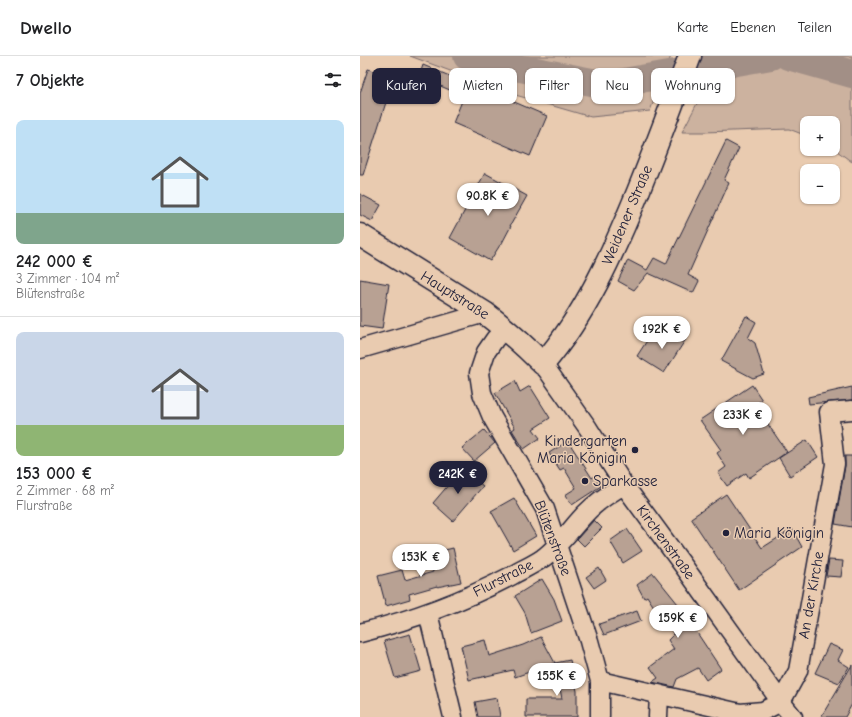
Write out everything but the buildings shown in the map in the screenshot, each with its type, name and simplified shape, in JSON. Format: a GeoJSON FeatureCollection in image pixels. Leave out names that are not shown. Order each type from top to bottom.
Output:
{"type":"FeatureCollection","features":[{"type":"Feature","properties":{"kind":"street","name":"Weidener Straße"},"geometry":{"type":"LineString","coordinates":[[543,364],[556,349],[595,287],[618,241],[662,133],[690,56]]}},
{"type":"Feature","properties":{"kind":"street","name":"Hauptstraße"},"geometry":{"type":"LineString","coordinates":[[360,236],[486,313],[505,328],[543,364]]}},
{"type":"Feature","properties":{"kind":"street"},"geometry":{"type":"LineString","coordinates":[[360,349],[486,313]]}},
{"type":"Feature","properties":{"kind":"street","name":"Blütenstraße"},"geometry":{"type":"LineString","coordinates":[[505,328],[486,352],[479,373],[482,393],[492,417],[545,509],[589,642],[600,681],[600,717]]}},
{"type":"Feature","properties":{"kind":"street","name":"Kirchenstraße"},"geometry":{"type":"LineString","coordinates":[[543,364],[588,428],[624,484],[781,702],[794,717]]}},
{"type":"Feature","properties":{"kind":"street","name":"An der Kirche"},"geometry":{"type":"LineString","coordinates":[[781,702],[798,671],[835,464],[829,412],[852,410]]}},
{"type":"Feature","properties":{"kind":"street","name":"Flurstraße"},"geometry":{"type":"LineString","coordinates":[[360,633],[428,613],[502,580],[542,559],[558,546],[586,514],[603,498],[624,484]]}},
{"type":"Feature","properties":{"kind":"street"},"geometry":{"type":"LineString","coordinates":[[428,613],[453,717]]}},
{"type":"Feature","properties":{"kind":"street"},"geometry":{"type":"LineString","coordinates":[[600,681],[740,713],[763,711],[781,702]]}},
{"type":"Feature","properties":{"kind":"street"},"geometry":{"type":"LineString","coordinates":[[658,717],[659,694]]}},
{"type":"Feature","properties":{"kind":"shaded area"},"geometry":{"type":"Polygon","coordinates":[[[410,56],[671,56],[666,68],[651,68],[651,104],[653,104],[650,111],[591,117],[546,104],[583,104],[583,68],[525,68],[525,98],[517,95],[517,68],[449,68],[449,71],[410,56]]]}},
{"type":"Feature","properties":{"kind":"shaded area"},"geometry":{"type":"Polygon","coordinates":[[[722,56],[852,56],[852,162],[840,153],[840,116],[800,116],[800,133],[789,129],[682,132],[697,104],[735,104],[735,68],[716,68],[722,56]]]}},
{"type":"Feature","properties":{"kind":"waterway"},"geometry":{"type":"LineString","coordinates":[[467,56],[607,85],[771,56]]}},
{"type":"Feature","properties":{"kind":"waterway"},"geometry":{"type":"LineString","coordinates":[[788,56],[852,74]]}},
{"type":"Feature","properties":{"kind":"place","name":"Kindergarten Maria Königin"},"geometry":{"type":"Point","coordinates":[635,450]}},
{"type":"Feature","properties":{"kind":"place","name":"Sparkasse"},"geometry":{"type":"Point","coordinates":[585,481]}},
{"type":"Feature","properties":{"kind":"place","name":"Maria Königin"},"geometry":{"type":"Point","coordinates":[726,533]}}]}
